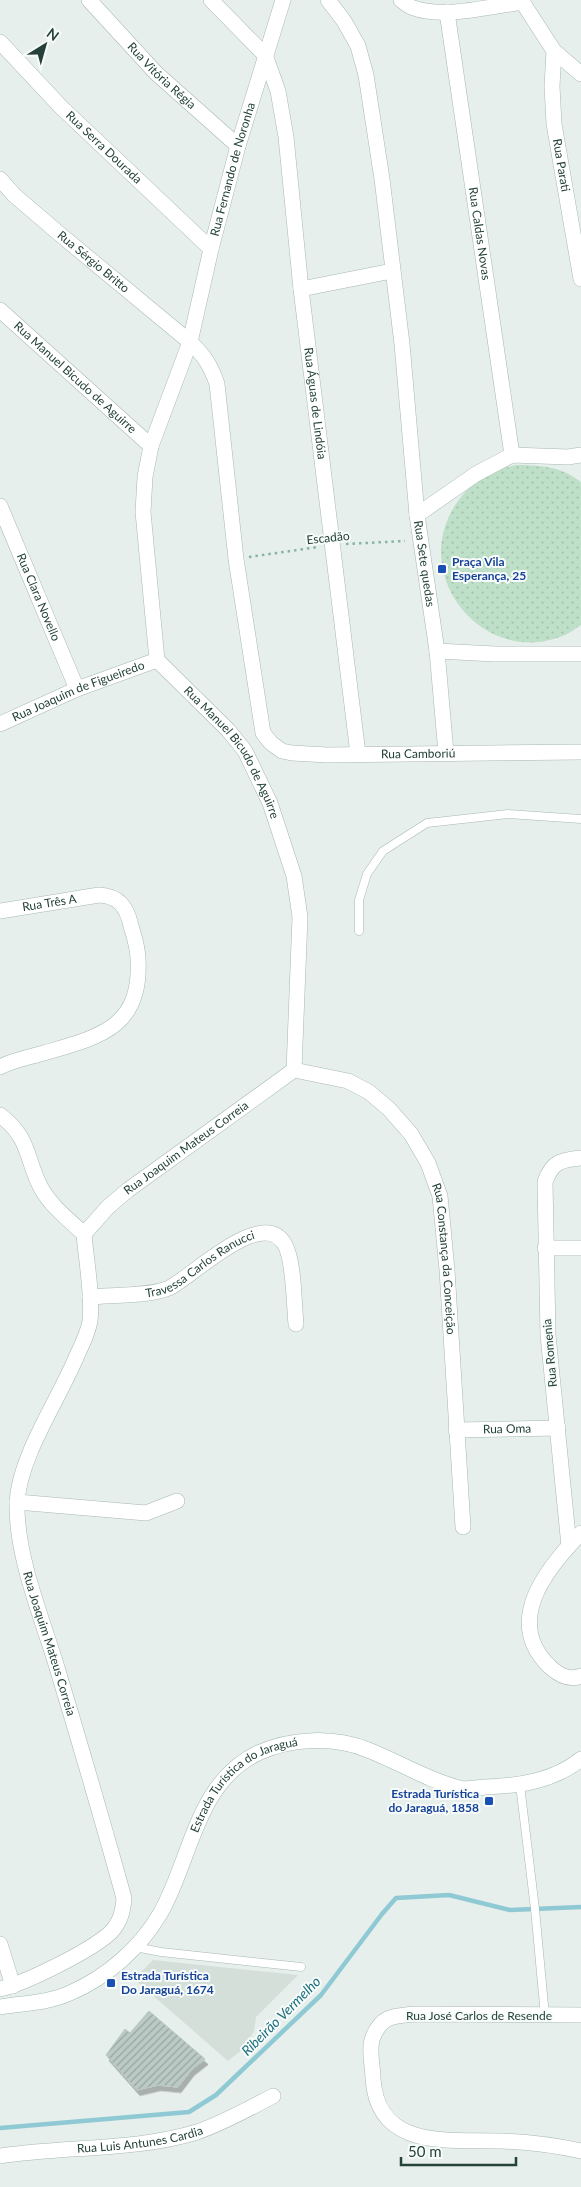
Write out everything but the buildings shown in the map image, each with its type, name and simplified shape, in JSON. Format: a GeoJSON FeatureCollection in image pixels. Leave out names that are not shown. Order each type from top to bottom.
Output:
{"type":"FeatureCollection","features":[{"type":"Feature","properties":{"kind":"street","name":"Rua Vitória Régia"},"geometry":{"type":"LineString","coordinates":[[89,0],[156,73],[238,146]]}},
{"type":"Feature","properties":{"kind":"street"},"geometry":{"type":"LineString","coordinates":[[211,0],[265,55]]}},
{"type":"Feature","properties":{"kind":"street","name":"Rua Fernando de Noronha"},"geometry":{"type":"LineString","coordinates":[[190,342],[211,249],[238,146],[283,0]]}},
{"type":"Feature","properties":{"kind":"street"},"geometry":{"type":"LineString","coordinates":[[328,0],[344,21],[358,46],[366,75],[382,179],[402,344],[418,515]]}},
{"type":"Feature","properties":{"kind":"street"},"geometry":{"type":"LineString","coordinates":[[401,0],[412,8],[447,12],[522,1],[554,51],[581,74]]}},
{"type":"Feature","properties":{"kind":"street","name":"Rua Caldas Novas"},"geometry":{"type":"LineString","coordinates":[[447,12],[512,455]]}},
{"type":"Feature","properties":{"kind":"street","name":"Rua Serra Dourada"},"geometry":{"type":"LineString","coordinates":[[0,42],[81,127],[211,249]]}},
{"type":"Feature","properties":{"kind":"street","name":"Rua Parati"},"geometry":{"type":"LineString","coordinates":[[554,51],[552,86],[554,124],[581,278]]}},
{"type":"Feature","properties":{"kind":"street","name":"Rua Águas de Lindóia"},"geometry":{"type":"LineString","coordinates":[[265,55],[278,91],[286,137],[300,290],[334,545],[358,754]]}},
{"type":"Feature","properties":{"kind":"street","name":"Rua Sérgio Britto"},"geometry":{"type":"LineString","coordinates":[[0,179],[14,195],[190,342]]}},
{"type":"Feature","properties":{"kind":"street"},"geometry":{"type":"LineString","coordinates":[[300,290],[392,271]]}},
{"type":"Feature","properties":{"kind":"street","name":"Rua Manuel Bicudo de Aguirre"},"geometry":{"type":"LineString","coordinates":[[0,310],[151,446]]}},
{"type":"Feature","properties":{"kind":"street"},"geometry":{"type":"LineString","coordinates":[[190,342],[205,356],[211,366],[217,384],[236,559]]}},
{"type":"Feature","properties":{"kind":"street","name":"Rua Manuel Bicudo de Aguirre"},"geometry":{"type":"LineString","coordinates":[[190,342],[151,446],[145,477],[144,512],[157,660],[228,730],[245,750],[270,803],[294,876],[300,917],[294,1070]]}},
{"type":"Feature","properties":{"kind":"street"},"geometry":{"type":"LineString","coordinates":[[512,455],[568,458],[581,455]]}},
{"type":"Feature","properties":{"kind":"street","name":"Rua Sete quedas"},"geometry":{"type":"LineString","coordinates":[[437,651],[418,515],[470,478],[512,455]]}},
{"type":"Feature","properties":{"kind":"street","name":"Rua Clara Novello"},"geometry":{"type":"LineString","coordinates":[[0,506],[4,522],[77,689]]}},
{"type":"Feature","properties":{"kind":"street","name":"Rua Camboriú"},"geometry":{"type":"LineString","coordinates":[[236,559],[263,733],[271,743],[282,751],[327,754],[581,752]]}},
{"type":"Feature","properties":{"kind":"street"},"geometry":{"type":"LineString","coordinates":[[446,753],[437,651],[494,654],[581,654]]}},
{"type":"Feature","properties":{"kind":"street","name":"Rua Joaquim de Figueiredo"},"geometry":{"type":"LineString","coordinates":[[0,724],[77,689],[157,660]]}},
{"type":"Feature","properties":{"kind":"street","name":"Rua Três A"},"geometry":{"type":"LineString","coordinates":[[0,911],[99,895],[109,896],[117,900],[128,913],[138,958],[137,988],[132,1006],[123,1018],[109,1029],[90,1040],[0,1066]]}},
{"type":"Feature","properties":{"kind":"street","name":"Rua Joaquim Mateus Correia"},"geometry":{"type":"LineString","coordinates":[[0,1998],[7,1988],[94,1944],[110,1932],[120,1920],[123,1911],[124,1898],[96,1795],[30,1578],[21,1540],[17,1502],[26,1462],[84,1341],[90,1321],[90,1297],[84,1234],[108,1206],[128,1190],[294,1070]]}},
{"type":"Feature","properties":{"kind":"street","name":"Rua Constança da Conceição"},"geometry":{"type":"LineString","coordinates":[[294,1070],[348,1081],[369,1092],[389,1109],[411,1134],[428,1163],[440,1196],[448,1270],[462,1527]]}},
{"type":"Feature","properties":{"kind":"street"},"geometry":{"type":"LineString","coordinates":[[0,1115],[23,1138],[42,1189],[57,1208],[84,1234]]}},
{"type":"Feature","properties":{"kind":"street","name":"Rua Romenia"},"geometry":{"type":"LineString","coordinates":[[569,1546],[548,1334],[545,1182],[549,1171],[556,1164],[581,1158]]}},
{"type":"Feature","properties":{"kind":"street","name":"Travessa Carlos Ranucci"},"geometry":{"type":"LineString","coordinates":[[90,1297],[167,1289],[180,1282],[232,1244],[261,1232],[270,1233],[285,1244],[290,1258],[296,1324]]}},
{"type":"Feature","properties":{"kind":"street"},"geometry":{"type":"LineString","coordinates":[[545,1248],[581,1248]]}},
{"type":"Feature","properties":{"kind":"street","name":"Rua Oma"},"geometry":{"type":"LineString","coordinates":[[456,1430],[558,1428]]}},
{"type":"Feature","properties":{"kind":"street"},"geometry":{"type":"LineString","coordinates":[[17,1502],[146,1513],[177,1501]]}},
{"type":"Feature","properties":{"kind":"street"},"geometry":{"type":"LineString","coordinates":[[581,1533],[544,1579],[532,1601],[529,1621],[531,1641],[542,1659],[554,1671],[566,1678],[581,1676]]}},
{"type":"Feature","properties":{"kind":"street","name":"Estrada Turística do Jaraguá"},"geometry":{"type":"LineString","coordinates":[[0,2007],[43,2002],[70,1994],[101,1976],[135,1947],[160,1914],[199,1819],[212,1795],[225,1778],[240,1764],[258,1753],[293,1742],[333,1740],[367,1749],[415,1772],[460,1788],[520,1785],[568,1770],[581,1757]]}},
{"type":"Feature","properties":{"kind":"street"},"geometry":{"type":"LineString","coordinates":[[0,1944],[7,1988]]}},
{"type":"Feature","properties":{"kind":"street","name":"Rua José Carlos de Resende"},"geometry":{"type":"LineString","coordinates":[[581,2015],[416,2014],[385,2019],[377,2027],[371,2042],[374,2083],[380,2108],[389,2122],[402,2130],[422,2137],[448,2140],[546,2143],[581,2151]]}},
{"type":"Feature","properties":{"kind":"street","name":"Rua Luis Antunes Cardia"},"geometry":{"type":"LineString","coordinates":[[0,2156],[166,2139],[219,2124],[273,2096]]}},
{"type":"Feature","properties":{"kind":"lane"},"geometry":{"type":"LineString","coordinates":[[359,931],[359,900],[367,874],[383,851],[427,823],[508,814],[581,819]]}},
{"type":"Feature","properties":{"kind":"lane"},"geometry":{"type":"LineString","coordinates":[[520,1785],[535,1909],[545,2016]]}},
{"type":"Feature","properties":{"kind":"lane"},"geometry":{"type":"LineString","coordinates":[[135,1947],[161,1952],[301,1967]]}},
{"type":"Feature","properties":{"kind":"path","name":"Escadão"},"geometry":{"type":"LineString","coordinates":[[236,559],[334,545],[422,541]]}},
{"type":"Feature","properties":{"kind":"shaded area"},"geometry":{"type":"Polygon","coordinates":[[[153,1960],[298,1975],[256,2017],[254,2031],[244,2048],[228,2061],[134,1979],[153,1960]]]}},
{"type":"Feature","properties":{"kind":"green space"},"geometry":{"type":"Polygon","coordinates":[[[515,465],[533,465],[558,470],[581,482],[581,625],[565,635],[536,642],[508,639],[484,628],[463,611],[449,588],[442,562],[443,535],[454,507],[472,485],[481,478],[515,465]]]}},
{"type":"Feature","properties":{"kind":"waterway","name":"Ribeirão Vermelho"},"geometry":{"type":"LineString","coordinates":[[0,2128],[189,2112],[216,2095],[321,1995],[396,1898],[449,1895],[510,1910],[581,1907]]}},
{"type":"Feature","properties":{"kind":"place","name":"Praça Vila Esperança, 25"},"geometry":{"type":"Point","coordinates":[442,569]}},
{"type":"Feature","properties":{"kind":"place","name":"Estrada Turística do Jaraguá, 1858"},"geometry":{"type":"Point","coordinates":[489,1801]}},
{"type":"Feature","properties":{"kind":"place","name":"Estrada Turística Do Jaraguá, 1674"},"geometry":{"type":"Point","coordinates":[111,1983]}}]}
